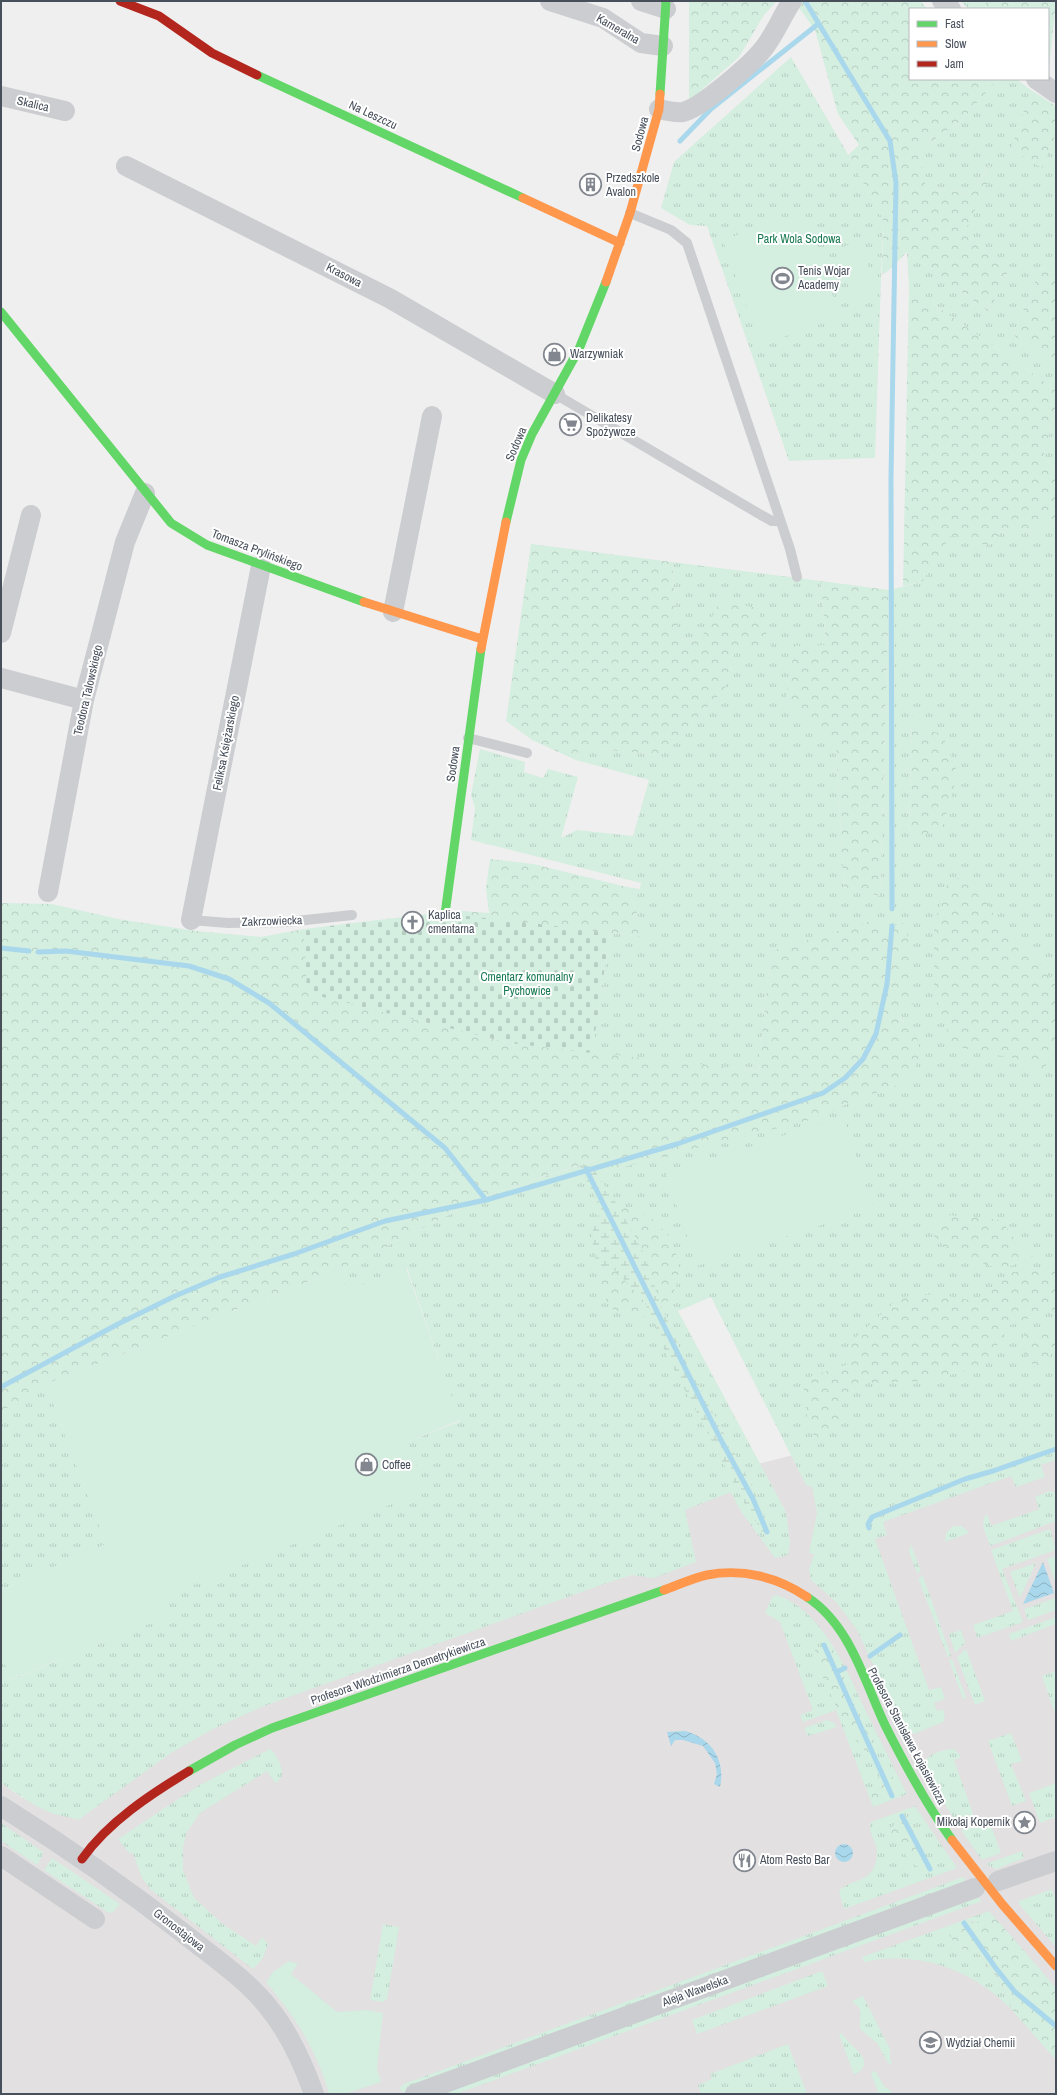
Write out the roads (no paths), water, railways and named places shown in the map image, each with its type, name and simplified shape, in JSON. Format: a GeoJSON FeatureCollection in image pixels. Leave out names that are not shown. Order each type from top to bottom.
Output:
{"type":"FeatureCollection","features":[{"type":"Feature","properties":{"kind":"street","name":"Na Leszczu"},"geometry":{"type":"LineString","coordinates":[[120,1],[159,16],[212,53],[234,64],[620,243]]}},
{"type":"Feature","properties":{"kind":"street","name":"Kameralna"},"geometry":{"type":"LineString","coordinates":[[550,1],[603,18],[641,43],[663,46]]}},
{"type":"Feature","properties":{"kind":"street"},"geometry":{"type":"LineString","coordinates":[[641,1],[666,5]]}},
{"type":"Feature","properties":{"kind":"street"},"geometry":{"type":"LineString","coordinates":[[659,110],[673,112],[684,111],[704,102],[752,62],[763,50],[792,1]]}},
{"type":"Feature","properties":{"kind":"street","name":"Sodowa"},"geometry":{"type":"LineString","coordinates":[[444,914],[482,639],[521,460],[532,434],[556,394],[579,349],[599,303],[630,213],[659,110],[666,5]]}},
{"type":"Feature","properties":{"kind":"street"},"geometry":{"type":"LineString","coordinates":[[1037,80],[1056,93]]}},
{"type":"Feature","properties":{"kind":"street","name":"Skalica"},"geometry":{"type":"LineString","coordinates":[[3,101],[65,111]]}},
{"type":"Feature","properties":{"kind":"street","name":"Krasowa"},"geometry":{"type":"LineString","coordinates":[[126,166],[389,298],[556,394]]}},
{"type":"Feature","properties":{"kind":"street","name":"Tomasza Prylińskiego"},"geometry":{"type":"LineString","coordinates":[[1,312],[145,493],[171,523],[207,545],[261,566],[393,612],[482,639]]}},
{"type":"Feature","properties":{"kind":"street"},"geometry":{"type":"LineString","coordinates":[[393,612],[432,416]]}},
{"type":"Feature","properties":{"kind":"street","name":"Teodora Talowskiego"},"geometry":{"type":"LineString","coordinates":[[48,892],[84,700],[125,542],[145,493]]}},
{"type":"Feature","properties":{"kind":"street"},"geometry":{"type":"LineString","coordinates":[[1,633],[31,515]]}},
{"type":"Feature","properties":{"kind":"street","name":"Feliksa Księżarskiego"},"geometry":{"type":"LineString","coordinates":[[192,920],[261,566]]}},
{"type":"Feature","properties":{"kind":"street"},"geometry":{"type":"LineString","coordinates":[[1,678],[84,700]]}},
{"type":"Feature","properties":{"kind":"street","name":"Profesora Włodzimierza Demetrykiewicza"},"geometry":{"type":"LineString","coordinates":[[82,1859],[97,1838],[156,1792],[215,1756],[272,1728],[706,1575],[736,1572],[755,1574]]}},
{"type":"Feature","properties":{"kind":"street","name":"Profesora Stanisława Łojasiewicza"},"geometry":{"type":"LineString","coordinates":[[755,1574],[788,1584],[815,1602],[836,1624],[890,1733],[921,1792],[941,1824],[994,1897],[1056,1966]]}},
{"type":"Feature","properties":{"kind":"street","name":"Gronostajowa"},"geometry":{"type":"LineString","coordinates":[[1,1806],[82,1859],[140,1900],[249,1986],[269,2008],[293,2042],[306,2069],[314,2094]]}},
{"type":"Feature","properties":{"kind":"street"},"geometry":{"type":"LineString","coordinates":[[1,1856],[95,1919]]}},
{"type":"Feature","properties":{"kind":"street"},"geometry":{"type":"LineString","coordinates":[[998,1881],[1056,1861]]}},
{"type":"Feature","properties":{"kind":"street","name":"Aleja Wawelska"},"geometry":{"type":"LineString","coordinates":[[415,2094],[975,1888]]}},
{"type":"Feature","properties":{"kind":"lane"},"geometry":{"type":"LineString","coordinates":[[630,213],[671,230],[687,243],[780,521],[797,577]]}},
{"type":"Feature","properties":{"kind":"lane"},"geometry":{"type":"LineString","coordinates":[[556,394],[761,516],[772,521],[780,521]]}},
{"type":"Feature","properties":{"kind":"lane"},"geometry":{"type":"LineString","coordinates":[[468,738],[527,753]]}},
{"type":"Feature","properties":{"kind":"lane","name":"Zakrzowiecka"},"geometry":{"type":"LineString","coordinates":[[192,920],[228,923],[287,922],[352,915]]}},
{"type":"Feature","properties":{"kind":"water"},"geometry":{"type":"Polygon","coordinates":[[[1043,1562],[1054,1593],[1023,1604],[1043,1562]]]}},
{"type":"Feature","properties":{"kind":"water"},"geometry":{"type":"Polygon","coordinates":[[[685,1731],[702,1739],[714,1752],[721,1768],[720,1787],[714,1784],[717,1774],[715,1763],[703,1746],[683,1740],[675,1740],[671,1746],[667,1732],[685,1731]]]}},
{"type":"Feature","properties":{"kind":"water"},"geometry":{"type":"Polygon","coordinates":[[[840,1844],[848,1844],[853,1849],[851,1860],[848,1862],[840,1862],[835,1857],[835,1849],[840,1844]]]}},
{"type":"Feature","properties":{"kind":"waterway"},"geometry":{"type":"LineString","coordinates":[[805,1],[890,141],[896,183],[891,478],[892,909]]}},
{"type":"Feature","properties":{"kind":"waterway"},"geometry":{"type":"LineString","coordinates":[[680,141],[711,109],[818,24]]}},
{"type":"Feature","properties":{"kind":"waterway"},"geometry":{"type":"LineString","coordinates":[[1,1387],[118,1324],[175,1296],[220,1277],[294,1254],[385,1221],[486,1200],[677,1144],[823,1093],[845,1078],[863,1059],[876,1034],[887,984],[892,926]]}},
{"type":"Feature","properties":{"kind":"waterway"},"geometry":{"type":"LineString","coordinates":[[1,948],[29,951]]}},
{"type":"Feature","properties":{"kind":"waterway"},"geometry":{"type":"LineString","coordinates":[[38,952],[66,951],[189,966],[229,979],[269,1003],[445,1148],[486,1200]]}},
{"type":"Feature","properties":{"kind":"waterway"},"geometry":{"type":"LineString","coordinates":[[586,1169],[721,1440],[753,1499],[767,1532]]}},
{"type":"Feature","properties":{"kind":"waterway"},"geometry":{"type":"LineString","coordinates":[[869,1528],[868,1524],[872,1517],[965,1479],[1056,1449]]}},
{"type":"Feature","properties":{"kind":"waterway"},"geometry":{"type":"LineString","coordinates":[[870,1656],[900,1635]]}},
{"type":"Feature","properties":{"kind":"waterway"},"geometry":{"type":"LineString","coordinates":[[824,1645],[892,1796]]}},
{"type":"Feature","properties":{"kind":"waterway"},"geometry":{"type":"LineString","coordinates":[[837,1672],[845,1668]]}},
{"type":"Feature","properties":{"kind":"waterway"},"geometry":{"type":"LineString","coordinates":[[902,1816],[930,1869]]}},
{"type":"Feature","properties":{"kind":"waterway"},"geometry":{"type":"LineString","coordinates":[[964,1923],[995,1967],[1015,1992],[1056,2026]]}},
{"type":"Feature","properties":{"kind":"place","name":"Przedszkole Avalon"},"geometry":{"type":"Point","coordinates":[591,185]}},
{"type":"Feature","properties":{"kind":"place","name":"Tenis Wojar Academy"},"geometry":{"type":"Point","coordinates":[782,278]}},
{"type":"Feature","properties":{"kind":"place","name":"Warzywniak"},"geometry":{"type":"Point","coordinates":[554,354]}},
{"type":"Feature","properties":{"kind":"place","name":"Delikatesy Spożywcze"},"geometry":{"type":"Point","coordinates":[571,425]}},
{"type":"Feature","properties":{"kind":"place","name":"Kaplica cmentarna"},"geometry":{"type":"Point","coordinates":[412,922]}},
{"type":"Feature","properties":{"kind":"place","name":"Coffee"},"geometry":{"type":"Point","coordinates":[367,1465]}},
{"type":"Feature","properties":{"kind":"place","name":"Mikołaj Kopernik"},"geometry":{"type":"Point","coordinates":[1025,1822]}},
{"type":"Feature","properties":{"kind":"place","name":"Atom Resto Bar"},"geometry":{"type":"Point","coordinates":[745,1860]}},
{"type":"Feature","properties":{"kind":"place","name":"Wydział Chemii"},"geometry":{"type":"Point","coordinates":[931,2043]}},
{"type":"Feature","properties":{"kind":"park label","name":"Park Wola Sodowa"},"geometry":{"type":"Point","coordinates":[799,239]}},
{"type":"Feature","properties":{"kind":"park label","name":"Cmentarz komunalny Pychowice"},"geometry":{"type":"Point","coordinates":[527,984]}}]}
